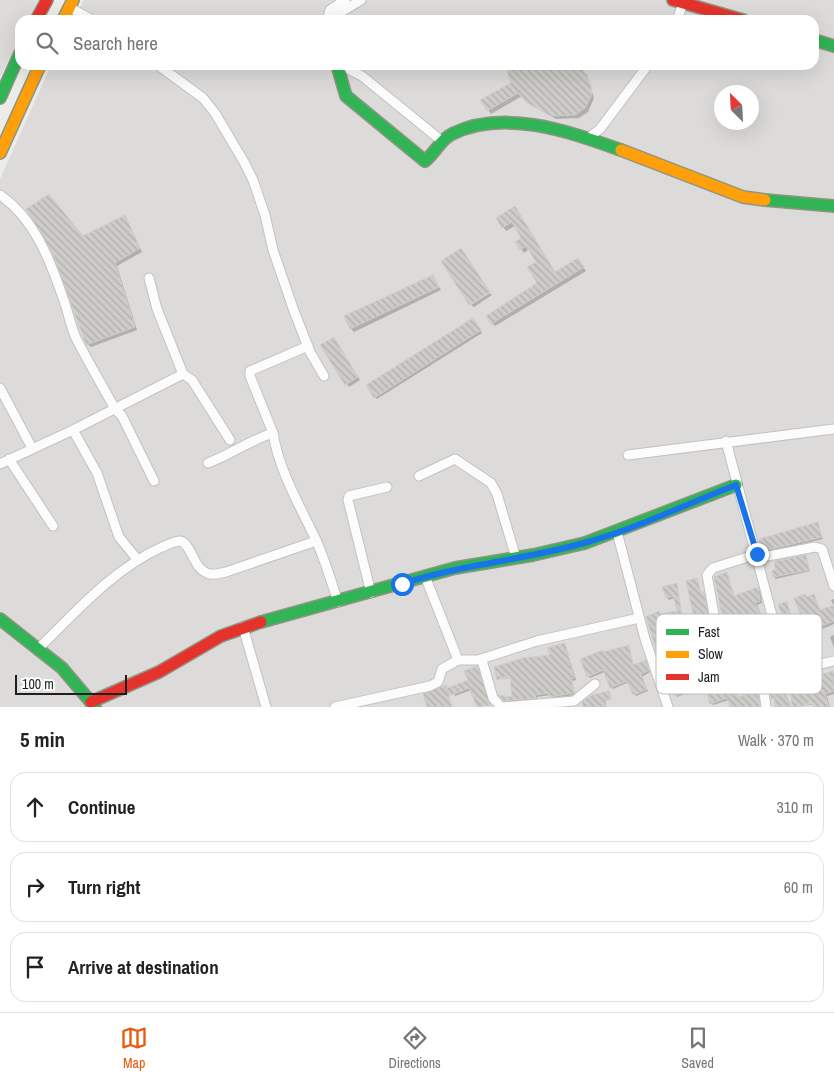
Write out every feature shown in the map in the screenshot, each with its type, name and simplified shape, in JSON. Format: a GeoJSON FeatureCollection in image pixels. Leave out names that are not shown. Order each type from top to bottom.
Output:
{"type":"FeatureCollection","features":[{"type":"Feature","properties":{"kind":"main road"},"geometry":{"type":"LineString","coordinates":[[39,15],[47,0]]}},
{"type":"Feature","properties":{"kind":"main road"},"geometry":{"type":"LineString","coordinates":[[678,1],[726,15]]}},
{"type":"Feature","properties":{"kind":"main road"},"geometry":{"type":"LineString","coordinates":[[819,42],[834,46]]}},
{"type":"Feature","properties":{"kind":"main road"},"geometry":{"type":"LineString","coordinates":[[0,98],[15,64]]}},
{"type":"Feature","properties":{"kind":"main road"},"geometry":{"type":"LineString","coordinates":[[0,153],[38,70]]}},
{"type":"Feature","properties":{"kind":"main road"},"geometry":{"type":"LineString","coordinates":[[338,70],[346,96],[420,159],[425,161],[451,134],[465,128],[504,122],[541,126],[587,139],[743,198],[766,201],[808,202],[834,206]]}},
{"type":"Feature","properties":{"kind":"main road"},"geometry":{"type":"LineString","coordinates":[[0,619],[62,668],[94,706],[159,672],[221,636],[242,627],[371,593],[426,576],[585,543],[736,485]]}},
{"type":"Feature","properties":{"kind":"street"},"geometry":{"type":"LineString","coordinates":[[328,15],[330,10],[345,0]]}},
{"type":"Feature","properties":{"kind":"street"},"geometry":{"type":"LineString","coordinates":[[338,15],[361,0]]}},
{"type":"Feature","properties":{"kind":"street"},"geometry":{"type":"LineString","coordinates":[[677,15],[678,1]]}},
{"type":"Feature","properties":{"kind":"street"},"geometry":{"type":"LineString","coordinates":[[71,4],[85,15]]}},
{"type":"Feature","properties":{"kind":"street"},"geometry":{"type":"LineString","coordinates":[[165,70],[203,98],[215,113],[244,162],[253,180],[265,215],[280,273],[308,346],[324,376]]}},
{"type":"Feature","properties":{"kind":"street"},"geometry":{"type":"LineString","coordinates":[[350,70],[362,76],[443,142]]}},
{"type":"Feature","properties":{"kind":"street"},"geometry":{"type":"LineString","coordinates":[[587,139],[600,129],[644,70]]}},
{"type":"Feature","properties":{"kind":"street"},"geometry":{"type":"LineString","coordinates":[[600,129],[601,144]]}},
{"type":"Feature","properties":{"kind":"street"},"geometry":{"type":"LineString","coordinates":[[0,195],[10,202],[42,245],[76,336],[115,409],[122,416],[154,481]]}},
{"type":"Feature","properties":{"kind":"street"},"geometry":{"type":"LineString","coordinates":[[149,278],[157,309],[183,374],[192,380],[230,440]]}},
{"type":"Feature","properties":{"kind":"street"},"geometry":{"type":"LineString","coordinates":[[308,346],[250,371],[250,376],[299,507],[316,541],[338,602]]}},
{"type":"Feature","properties":{"kind":"street"},"geometry":{"type":"LineString","coordinates":[[0,464],[73,430],[183,374]]}},
{"type":"Feature","properties":{"kind":"street"},"geometry":{"type":"LineString","coordinates":[[0,388],[32,448]]}},
{"type":"Feature","properties":{"kind":"street"},"geometry":{"type":"LineString","coordinates":[[628,455],[690,448],[726,441],[834,429]]}},
{"type":"Feature","properties":{"kind":"street"},"geometry":{"type":"LineString","coordinates":[[73,430],[97,473],[119,537],[137,559]]}},
{"type":"Feature","properties":{"kind":"street"},"geometry":{"type":"LineString","coordinates":[[208,463],[229,456],[272,433]]}},
{"type":"Feature","properties":{"kind":"street"},"geometry":{"type":"LineString","coordinates":[[726,441],[736,485],[772,614]]}},
{"type":"Feature","properties":{"kind":"street"},"geometry":{"type":"LineString","coordinates":[[9,459],[53,526]]}},
{"type":"Feature","properties":{"kind":"street"},"geometry":{"type":"LineString","coordinates":[[419,476],[455,459],[491,483],[497,494],[516,558]]}},
{"type":"Feature","properties":{"kind":"street"},"geometry":{"type":"LineString","coordinates":[[371,593],[348,500],[349,496],[387,487]]}},
{"type":"Feature","properties":{"kind":"street"},"geometry":{"type":"LineString","coordinates":[[617,532],[639,618],[656,670]]}},
{"type":"Feature","properties":{"kind":"street"},"geometry":{"type":"LineString","coordinates":[[38,649],[99,589],[137,559],[180,541],[186,544],[201,570],[211,574],[244,567],[316,541]]}},
{"type":"Feature","properties":{"kind":"street"},"geometry":{"type":"LineString","coordinates":[[714,614],[707,575],[713,568],[757,556],[815,547],[822,549],[834,586]]}},
{"type":"Feature","properties":{"kind":"street"},"geometry":{"type":"LineString","coordinates":[[426,576],[458,660]]}},
{"type":"Feature","properties":{"kind":"street"},"geometry":{"type":"LineString","coordinates":[[335,707],[430,686],[438,682],[442,669],[458,660],[481,659],[537,641],[581,633],[639,618]]}},
{"type":"Feature","properties":{"kind":"street"},"geometry":{"type":"LineString","coordinates":[[242,627],[266,707]]}},
{"type":"Feature","properties":{"kind":"street"},"geometry":{"type":"LineString","coordinates":[[481,659],[486,670],[493,698],[501,707],[581,702],[596,684]]}},
{"type":"Feature","properties":{"kind":"street"},"geometry":{"type":"LineString","coordinates":[[664,694],[668,707]]}},
{"type":"Feature","properties":{"kind":"street"},"geometry":{"type":"LineString","coordinates":[[764,694],[766,707]]}},
{"type":"Feature","properties":{"kind":"shaded area"},"geometry":{"type":"Polygon","coordinates":[[[0,0],[38,0],[30,15],[15,15],[15,46],[0,77],[0,0]]]}},
{"type":"Feature","properties":{"kind":"shaded area"},"geometry":{"type":"Polygon","coordinates":[[[84,0],[834,0],[834,707],[0,707],[0,179],[49,70],[819,70],[819,15],[76,15],[84,0]]]}},
{"type":"Feature","properties":{"kind":"building"},"geometry":{"type":"Polygon","coordinates":[[[583,70],[591,85],[592,94],[585,108],[575,115],[551,116],[526,102],[518,93],[487,111],[480,100],[511,83],[507,71],[583,70]]]}},
{"type":"Feature","properties":{"kind":"building"},"geometry":{"type":"Polygon","coordinates":[[[49,194],[83,236],[125,215],[140,248],[115,263],[135,327],[86,345],[52,252],[26,209],[49,194]]]}},
{"type":"Feature","properties":{"kind":"building"},"geometry":{"type":"Polygon","coordinates":[[[515,206],[555,272],[578,258],[584,267],[491,324],[486,316],[537,283],[527,267],[536,262],[526,246],[520,250],[515,242],[521,238],[512,222],[502,228],[496,218],[515,206]]]}},
{"type":"Feature","properties":{"kind":"building"},"geometry":{"type":"Polygon","coordinates":[[[461,248],[490,292],[469,305],[441,261],[461,248]]]}},
{"type":"Feature","properties":{"kind":"building"},"geometry":{"type":"Polygon","coordinates":[[[433,275],[439,287],[350,329],[344,316],[433,275]]]}},
{"type":"Feature","properties":{"kind":"building"},"geometry":{"type":"Polygon","coordinates":[[[473,318],[481,330],[374,398],[366,385],[473,318]]]}},
{"type":"Feature","properties":{"kind":"building"},"geometry":{"type":"Polygon","coordinates":[[[334,337],[358,377],[345,385],[320,345],[334,337]]]}},
{"type":"Feature","properties":{"kind":"building"},"geometry":{"type":"Polygon","coordinates":[[[818,522],[822,537],[763,551],[759,539],[818,522]]]}},
{"type":"Feature","properties":{"kind":"building"},"geometry":{"type":"Polygon","coordinates":[[[806,555],[809,570],[773,577],[772,571],[775,570],[774,561],[806,555]]]}},
{"type":"Feature","properties":{"kind":"building"},"geometry":{"type":"Polygon","coordinates":[[[727,572],[734,596],[758,587],[760,601],[755,603],[760,614],[722,614],[714,577],[727,572]]]}},
{"type":"Feature","properties":{"kind":"building"},"geometry":{"type":"Polygon","coordinates":[[[697,578],[701,593],[704,592],[708,614],[693,614],[686,581],[697,578]]]}},
{"type":"Feature","properties":{"kind":"building"},"geometry":{"type":"Polygon","coordinates":[[[677,583],[681,610],[677,610],[673,596],[666,598],[662,587],[677,583]]]}},
{"type":"Feature","properties":{"kind":"building"},"geometry":{"type":"Polygon","coordinates":[[[805,594],[807,597],[814,594],[820,610],[834,605],[834,621],[822,626],[822,614],[800,614],[794,598],[805,594]]]}},
{"type":"Feature","properties":{"kind":"building"},"geometry":{"type":"Polygon","coordinates":[[[787,601],[791,614],[781,614],[778,605],[787,601]]]}},
{"type":"Feature","properties":{"kind":"building"},"geometry":{"type":"Polygon","coordinates":[[[681,610],[682,614],[660,614],[681,610]]]}},
{"type":"Feature","properties":{"kind":"building"},"geometry":{"type":"Polygon","coordinates":[[[659,611],[660,614],[656,614],[656,650],[646,617],[659,611]]]}},
{"type":"Feature","properties":{"kind":"building"},"geometry":{"type":"Polygon","coordinates":[[[565,643],[574,678],[571,679],[574,693],[549,697],[548,693],[535,695],[536,698],[504,701],[499,695],[512,697],[510,676],[497,680],[494,667],[523,658],[550,655],[547,648],[565,643]]]}},
{"type":"Feature","properties":{"kind":"building"},"geometry":{"type":"Polygon","coordinates":[[[629,645],[633,665],[646,660],[649,670],[641,674],[647,689],[633,695],[627,681],[610,688],[603,670],[587,677],[580,659],[603,650],[603,652],[629,645]]]}},
{"type":"Feature","properties":{"kind":"building"},"geometry":{"type":"Polygon","coordinates":[[[477,666],[491,705],[477,707],[469,688],[449,696],[452,707],[427,707],[423,694],[446,685],[447,688],[468,680],[464,671],[477,666]]]}},
{"type":"Feature","properties":{"kind":"building"},"geometry":{"type":"Polygon","coordinates":[[[834,671],[834,691],[825,694],[829,707],[814,707],[812,702],[800,707],[792,707],[791,694],[822,694],[822,674],[834,671]]]}},
{"type":"Feature","properties":{"kind":"building"},"geometry":{"type":"Polygon","coordinates":[[[609,691],[611,698],[605,699],[605,707],[583,707],[582,702],[592,695],[609,691]]]}},
{"type":"Feature","properties":{"kind":"building"},"geometry":{"type":"Polygon","coordinates":[[[707,694],[737,694],[738,697],[748,694],[758,694],[760,707],[730,707],[727,698],[710,704],[707,694]]]}},
{"type":"Feature","properties":{"kind":"building"},"geometry":{"type":"Polygon","coordinates":[[[771,694],[785,694],[790,707],[775,707],[774,698],[771,699],[771,694]]]}},
{"type":"Feature","properties":{"kind":"traffic: fast"},"geometry":{"type":"LineString","coordinates":[[819,42],[834,46]]}},
{"type":"Feature","properties":{"kind":"traffic: fast"},"geometry":{"type":"LineString","coordinates":[[0,98],[15,64]]}},
{"type":"Feature","properties":{"kind":"traffic: fast"},"geometry":{"type":"LineString","coordinates":[[338,70],[346,96],[425,161],[448,136],[472,126],[494,123],[515,123],[559,130],[621,150]]}},
{"type":"Feature","properties":{"kind":"traffic: fast"},"geometry":{"type":"LineString","coordinates":[[765,200],[834,206]]}},
{"type":"Feature","properties":{"kind":"traffic: fast"},"geometry":{"type":"LineString","coordinates":[[261,622],[455,568],[533,555],[585,543],[736,485]]}},
{"type":"Feature","properties":{"kind":"traffic: fast"},"geometry":{"type":"LineString","coordinates":[[0,619],[62,668],[95,707]]}},
{"type":"Feature","properties":{"kind":"traffic: slow"},"geometry":{"type":"LineString","coordinates":[[66,15],[73,0]]}},
{"type":"Feature","properties":{"kind":"traffic: slow"},"geometry":{"type":"LineString","coordinates":[[0,153],[38,70]]}},
{"type":"Feature","properties":{"kind":"traffic: slow"},"geometry":{"type":"LineString","coordinates":[[621,150],[743,197],[765,200]]}},
{"type":"Feature","properties":{"kind":"traffic: jam"},"geometry":{"type":"LineString","coordinates":[[39,15],[47,0]]}},
{"type":"Feature","properties":{"kind":"traffic: jam"},"geometry":{"type":"LineString","coordinates":[[673,0],[726,15]]}},
{"type":"Feature","properties":{"kind":"traffic: jam"},"geometry":{"type":"LineString","coordinates":[[91,702],[159,672],[221,636],[261,622]]}},
{"type":"Feature","properties":{"kind":"route"},"geometry":{"type":"LineString","coordinates":[[402,584],[455,568],[533,555],[585,543],[736,485],[757,554]]}}]}
